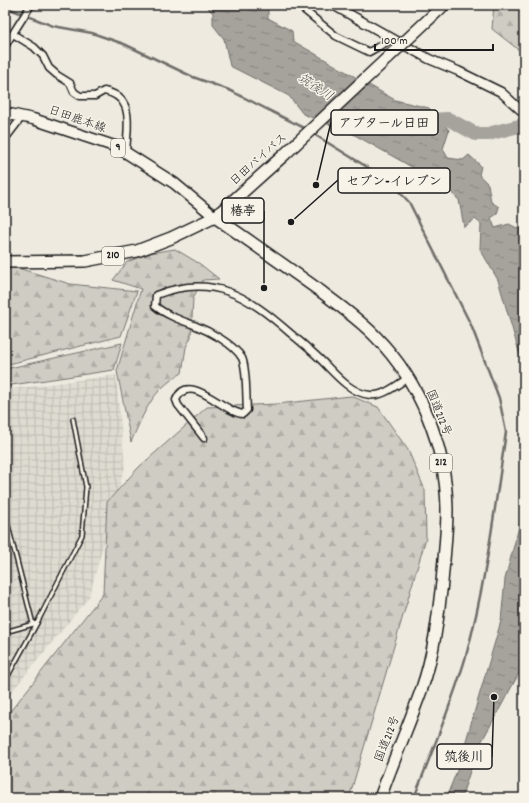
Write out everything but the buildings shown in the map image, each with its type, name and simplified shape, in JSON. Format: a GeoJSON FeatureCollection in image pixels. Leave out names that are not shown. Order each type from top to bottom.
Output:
{"type":"FeatureCollection","features":[{"type":"Feature","properties":{"kind":"highway","name":"日田バイパス"},"geometry":{"type":"LineString","coordinates":[[5,262],[85,261],[137,251],[171,238],[214,217],[284,156],[444,5]]}},
{"type":"Feature","properties":{"kind":"highway","name":"国道212号"},"geometry":{"type":"LineString","coordinates":[[214,217],[292,270],[355,317],[376,336],[408,378],[421,402],[440,455],[447,509],[445,550],[440,598],[431,656],[422,687],[380,798]]}},
{"type":"Feature","properties":{"kind":"main road","name":"日田鹿本線"},"geometry":{"type":"LineString","coordinates":[[5,113],[22,116],[117,147],[174,182],[214,217]]}},
{"type":"Feature","properties":{"kind":"street"},"geometry":{"type":"LineString","coordinates":[[5,46],[31,5]]}},
{"type":"Feature","properties":{"kind":"street"},"geometry":{"type":"LineString","coordinates":[[298,5],[336,36],[369,52],[392,39]]}},
{"type":"Feature","properties":{"kind":"street"},"geometry":{"type":"LineString","coordinates":[[333,5],[429,59],[501,92],[524,114]]}},
{"type":"Feature","properties":{"kind":"street"},"geometry":{"type":"LineString","coordinates":[[13,34],[34,47],[43,56],[49,68],[57,75],[70,82],[74,92],[80,96],[95,96],[104,90],[114,93],[120,98],[127,108],[126,153]]}},
{"type":"Feature","properties":{"kind":"street"},"geometry":{"type":"LineString","coordinates":[[5,139],[22,116]]}},
{"type":"Feature","properties":{"kind":"street"},"geometry":{"type":"LineString","coordinates":[[204,438],[178,405],[176,400],[178,395],[182,391],[192,388],[237,414],[243,414],[247,410],[244,365],[237,353],[218,336],[162,312],[155,306],[156,295],[164,292],[207,286],[240,295],[271,316],[311,350],[341,380],[359,392],[372,396],[384,393],[408,378]]}},
{"type":"Feature","properties":{"kind":"lane"},"geometry":{"type":"LineString","coordinates":[[5,681],[82,536],[86,487],[73,419]]}},
{"type":"Feature","properties":{"kind":"lane"},"geometry":{"type":"LineString","coordinates":[[5,514],[33,624]]}},
{"type":"Feature","properties":{"kind":"lane"},"geometry":{"type":"LineString","coordinates":[[5,632],[37,623]]}},
{"type":"Feature","properties":{"kind":"shaded area"},"geometry":{"type":"Polygon","coordinates":[[[116,375],[125,466],[89,597],[5,700],[5,390],[116,375]]]}},
{"type":"Feature","properties":{"kind":"green space"},"geometry":{"type":"Polygon","coordinates":[[[494,5],[524,5],[524,54],[492,29],[494,5]]]}},
{"type":"Feature","properties":{"kind":"green space"},"geometry":{"type":"Polygon","coordinates":[[[175,249],[200,264],[219,279],[203,280],[193,298],[191,337],[186,347],[182,373],[163,387],[150,403],[131,442],[117,371],[141,289],[113,280],[127,262],[150,253],[175,249]]]}},
{"type":"Feature","properties":{"kind":"green space"},"geometry":{"type":"Polygon","coordinates":[[[5,264],[70,284],[137,291],[121,336],[5,365],[5,264]]]}},
{"type":"Feature","properties":{"kind":"green space"},"geometry":{"type":"Polygon","coordinates":[[[122,343],[114,370],[5,386],[5,369],[122,343]]]}},
{"type":"Feature","properties":{"kind":"green space"},"geometry":{"type":"Polygon","coordinates":[[[351,396],[378,407],[408,450],[425,490],[426,538],[349,798],[5,798],[5,718],[103,594],[107,502],[139,467],[207,407],[277,404],[351,396]]]}},
{"type":"Feature","properties":{"kind":"water"},"geometry":{"type":"Polygon","coordinates":[[[205,5],[268,5],[268,18],[292,31],[293,41],[395,100],[429,108],[449,130],[443,149],[448,158],[463,160],[469,155],[481,166],[479,175],[488,184],[491,202],[499,207],[497,214],[491,218],[495,228],[509,224],[523,231],[519,253],[520,275],[524,278],[524,369],[498,280],[480,249],[481,224],[475,219],[464,227],[459,200],[442,184],[353,134],[303,114],[289,96],[230,66],[224,39],[213,25],[213,13],[205,5]]]}},
{"type":"Feature","properties":{"kind":"water"},"geometry":{"type":"Polygon","coordinates":[[[524,508],[524,652],[522,668],[478,748],[461,798],[446,798],[458,768],[501,621],[505,579],[524,508]]]}},
{"type":"Feature","properties":{"kind":"waterway"},"geometry":{"type":"LineString","coordinates":[[5,7],[53,26],[92,33],[124,44],[193,77],[229,90],[306,129]]}},
{"type":"Feature","properties":{"kind":"waterway"},"geometry":{"type":"LineString","coordinates":[[422,123],[429,120],[448,119],[476,134],[488,134],[523,125]]}},
{"type":"Feature","properties":{"kind":"waterway"},"geometry":{"type":"LineString","coordinates":[[312,133],[388,180],[409,202],[471,325],[499,398],[506,432],[489,545],[479,601],[466,656],[442,727],[414,798]]}},
{"type":"Feature","properties":{"kind":"place","name":"アブタール日田"},"geometry":{"type":"Point","coordinates":[316,185]}},
{"type":"Feature","properties":{"kind":"place","name":"セブン-イレブン"},"geometry":{"type":"Point","coordinates":[291,222]}},
{"type":"Feature","properties":{"kind":"place","name":"椿亭"},"geometry":{"type":"Point","coordinates":[264,288]}},
{"type":"Feature","properties":{"kind":"place","name":"筑後川"},"geometry":{"type":"Point","coordinates":[494,697]}}]}
